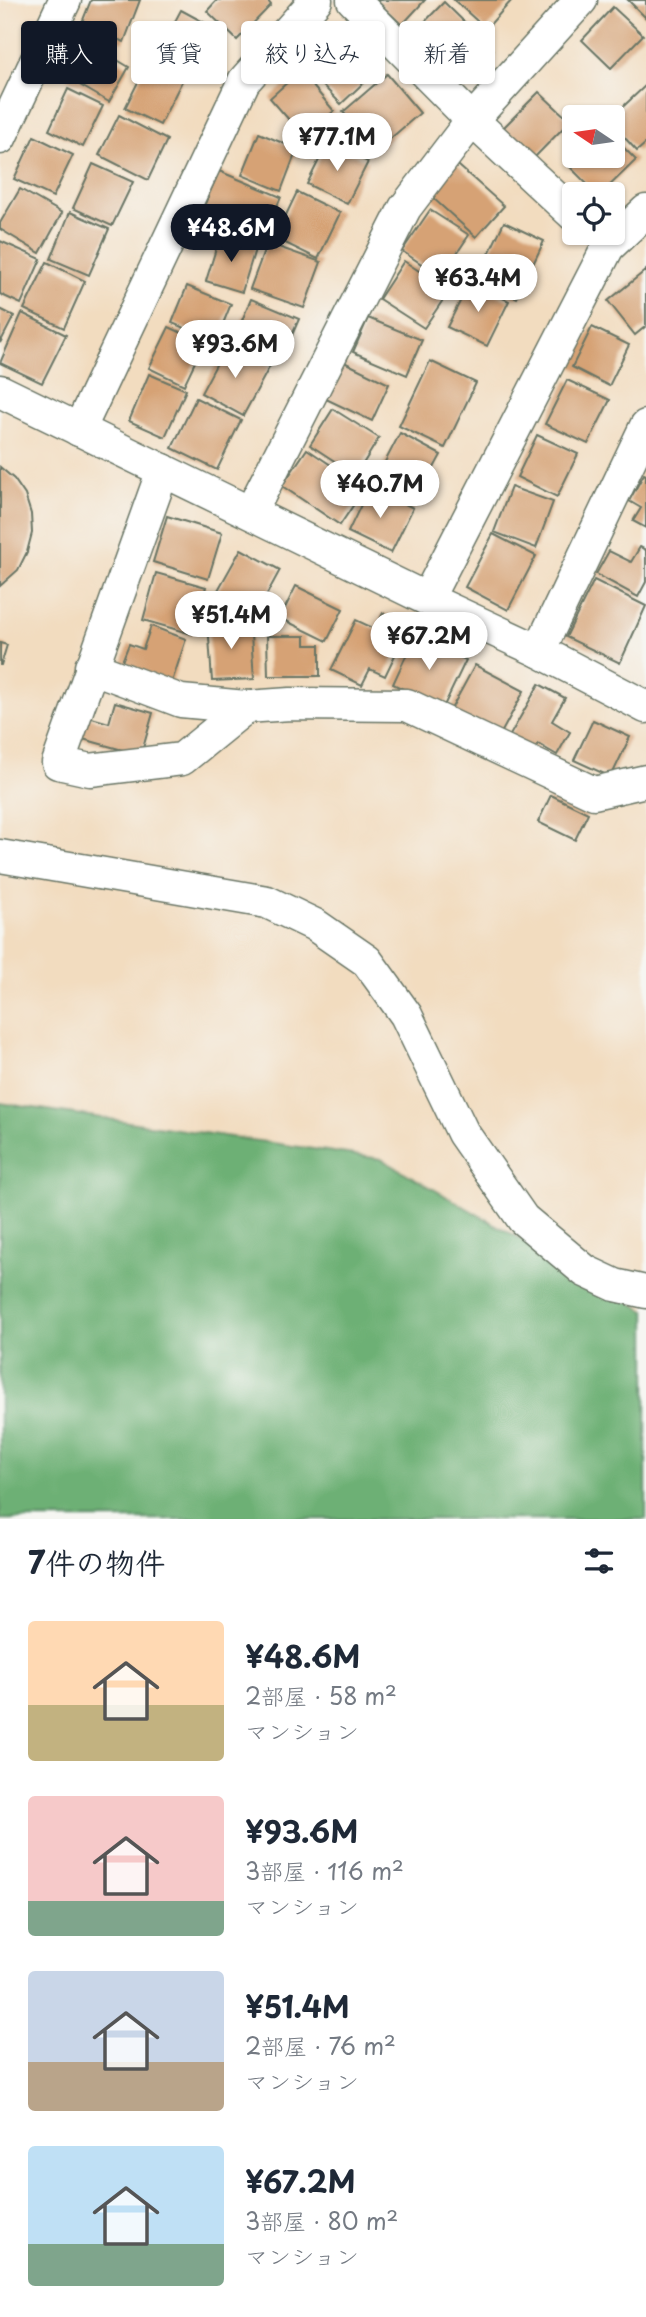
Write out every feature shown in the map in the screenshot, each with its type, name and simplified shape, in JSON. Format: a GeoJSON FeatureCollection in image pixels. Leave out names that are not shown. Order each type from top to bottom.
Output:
{"type":"FeatureCollection","features":[{"type":"Feature","properties":{"kind":"street"},"geometry":{"type":"LineString","coordinates":[[0,138],[65,0]]}},
{"type":"Feature","properties":{"kind":"street"},"geometry":{"type":"LineString","coordinates":[[79,430],[244,81],[316,0]]}},
{"type":"Feature","properties":{"kind":"street"},"geometry":{"type":"LineString","coordinates":[[353,0],[472,120],[562,204]]}},
{"type":"Feature","properties":{"kind":"street"},"geometry":{"type":"LineString","coordinates":[[250,512],[405,208],[472,120],[580,0]]}},
{"type":"Feature","properties":{"kind":"street"},"geometry":{"type":"LineString","coordinates":[[625,224],[646,211]]}},
{"type":"Feature","properties":{"kind":"street"},"geometry":{"type":"LineString","coordinates":[[427,599],[598,245]]}},
{"type":"Feature","properties":{"kind":"street"},"geometry":{"type":"LineString","coordinates":[[0,391],[539,651],[646,706]]}},
{"type":"Feature","properties":{"kind":"street"},"geometry":{"type":"LineString","coordinates":[[539,651],[646,426]]}},
{"type":"Feature","properties":{"kind":"street"},"geometry":{"type":"LineString","coordinates":[[163,470],[58,763],[90,770],[182,759],[246,707]]}},
{"type":"Feature","properties":{"kind":"street"},"geometry":{"type":"LineString","coordinates":[[91,667],[181,701],[246,707],[290,704],[407,705],[594,793],[646,782]]}},
{"type":"Feature","properties":{"kind":"street"},"geometry":{"type":"LineString","coordinates":[[0,856],[267,902],[315,925],[367,961],[406,1015],[463,1133],[523,1219],[585,1270],[615,1285],[646,1292]]}},
{"type":"Feature","properties":{"kind":"green space"},"geometry":{"type":"Polygon","coordinates":[[[0,1103],[381,1159],[646,1311],[646,1519],[0,1519],[0,1103]]]}},
{"type":"Feature","properties":{"kind":"building"},"geometry":{"type":"Polygon","coordinates":[[[91,0],[140,0],[124,42],[117,39],[117,21],[83,21],[91,0]]]}},
{"type":"Feature","properties":{"kind":"building"},"geometry":{"type":"Polygon","coordinates":[[[217,0],[267,0],[271,5],[255,21],[241,21],[241,36],[237,40],[227,30],[227,21],[217,21],[207,11],[217,0]]]}},
{"type":"Feature","properties":{"kind":"building"},"geometry":{"type":"Polygon","coordinates":[[[376,0],[425,0],[406,21],[399,22],[376,0]]]}},
{"type":"Feature","properties":{"kind":"building"},"geometry":{"type":"Polygon","coordinates":[[[454,0],[512,0],[493,21],[477,21],[454,0]]]}},
{"type":"Feature","properties":{"kind":"building"},"geometry":{"type":"Polygon","coordinates":[[[628,0],[646,0],[646,18],[628,0]]]}},
{"type":"Feature","properties":{"kind":"building"},"geometry":{"type":"Polygon","coordinates":[[[444,2],[463,21],[426,21],[444,2]]]}},
{"type":"Feature","properties":{"kind":"building"},"geometry":{"type":"Polygon","coordinates":[[[613,7],[643,35],[611,68],[582,40],[613,7]]]}},
{"type":"Feature","properties":{"kind":"building"},"geometry":{"type":"Polygon","coordinates":[[[181,10],[201,21],[175,21],[181,10]]]}},
{"type":"Feature","properties":{"kind":"building"},"geometry":{"type":"Polygon","coordinates":[[[117,60],[129,67],[109,102],[78,84],[117,84],[117,60]]]}},
{"type":"Feature","properties":{"kind":"building"},"geometry":{"type":"Polygon","coordinates":[[[387,74],[420,113],[376,151],[343,112],[375,84],[385,84],[387,74]]]}},
{"type":"Feature","properties":{"kind":"building"},"geometry":{"type":"Polygon","coordinates":[[[137,84],[180,84],[160,125],[125,108],[137,84]]]}},
{"type":"Feature","properties":{"kind":"building"},"geometry":{"type":"Polygon","coordinates":[[[286,84],[311,84],[334,111],[304,137],[270,98],[286,84]]]}},
{"type":"Feature","properties":{"kind":"building"},"geometry":{"type":"Polygon","coordinates":[[[322,84],[362,84],[341,104],[322,84]]]}},
{"type":"Feature","properties":{"kind":"building"},"geometry":{"type":"Polygon","coordinates":[[[646,85],[646,143],[637,151],[625,138],[625,105],[646,85]]]}},
{"type":"Feature","properties":{"kind":"building"},"geometry":{"type":"Polygon","coordinates":[[[68,89],[103,106],[83,147],[49,130],[68,89]]]}},
{"type":"Feature","properties":{"kind":"building"},"geometry":{"type":"Polygon","coordinates":[[[539,92],[562,114],[562,129],[530,162],[499,132],[539,92]]]}},
{"type":"Feature","properties":{"kind":"building"},"geometry":{"type":"Polygon","coordinates":[[[119,115],[167,140],[148,180],[99,155],[119,115]]]}},
{"type":"Feature","properties":{"kind":"building"},"geometry":{"type":"Polygon","coordinates":[[[259,133],[297,149],[281,191],[242,175],[259,133]]]}},
{"type":"Feature","properties":{"kind":"building"},"geometry":{"type":"Polygon","coordinates":[[[34,136],[73,155],[53,197],[14,179],[34,136]]]}},
{"type":"Feature","properties":{"kind":"building"},"geometry":{"type":"Polygon","coordinates":[[[328,142],[368,162],[347,204],[307,184],[328,142]]]}},
{"type":"Feature","properties":{"kind":"building"},"geometry":{"type":"Polygon","coordinates":[[[625,149],[636,160],[613,182],[585,182],[571,168],[625,168],[625,149]]]}},
{"type":"Feature","properties":{"kind":"building"},"geometry":{"type":"Polygon","coordinates":[[[450,158],[504,206],[476,237],[423,189],[450,158]]]}},
{"type":"Feature","properties":{"kind":"building"},"geometry":{"type":"Polygon","coordinates":[[[93,164],[133,182],[112,226],[73,208],[93,164]]]}},
{"type":"Feature","properties":{"kind":"building"},"geometry":{"type":"Polygon","coordinates":[[[219,171],[281,197],[263,239],[201,213],[219,171]]]}},
{"type":"Feature","properties":{"kind":"building"},"geometry":{"type":"Polygon","coordinates":[[[20,189],[62,213],[40,253],[0,229],[0,223],[20,189]]]}},
{"type":"Feature","properties":{"kind":"building"},"geometry":{"type":"Polygon","coordinates":[[[297,192],[340,213],[318,259],[275,238],[297,192]]]}},
{"type":"Feature","properties":{"kind":"building"},"geometry":{"type":"Polygon","coordinates":[[[430,210],[469,235],[441,277],[402,251],[430,210]]]}},
{"type":"Feature","properties":{"kind":"building"},"geometry":{"type":"Polygon","coordinates":[[[70,212],[109,229],[89,275],[51,259],[70,212]]]}},
{"type":"Feature","properties":{"kind":"building"},"geometry":{"type":"Polygon","coordinates":[[[504,222],[544,241],[517,298],[477,279],[504,222]]]}},
{"type":"Feature","properties":{"kind":"building"},"geometry":{"type":"Polygon","coordinates":[[[220,236],[256,246],[242,292],[206,281],[220,236]]]}},
{"type":"Feature","properties":{"kind":"building"},"geometry":{"type":"Polygon","coordinates":[[[0,241],[41,259],[21,304],[0,294],[0,241]]]}},
{"type":"Feature","properties":{"kind":"building"},"geometry":{"type":"Polygon","coordinates":[[[267,243],[321,262],[304,308],[250,289],[267,243]]]}},
{"type":"Feature","properties":{"kind":"building"},"geometry":{"type":"Polygon","coordinates":[[[404,261],[449,291],[424,328],[379,299],[404,261]]]}},
{"type":"Feature","properties":{"kind":"building"},"geometry":{"type":"Polygon","coordinates":[[[47,262],[85,281],[64,328],[24,309],[47,262]]]}},
{"type":"Feature","properties":{"kind":"building"},"geometry":{"type":"Polygon","coordinates":[[[646,270],[646,326],[635,335],[608,301],[646,270]]]}},
{"type":"Feature","properties":{"kind":"building"},"geometry":{"type":"Polygon","coordinates":[[[470,282],[509,301],[487,346],[447,327],[470,282]]]}},
{"type":"Feature","properties":{"kind":"building"},"geometry":{"type":"Polygon","coordinates":[[[187,286],[231,304],[216,341],[172,323],[187,286]]]}},
{"type":"Feature","properties":{"kind":"building"},"geometry":{"type":"Polygon","coordinates":[[[251,299],[299,319],[283,356],[235,337],[251,299]]]}},
{"type":"Feature","properties":{"kind":"building"},"geometry":{"type":"Polygon","coordinates":[[[0,309],[14,316],[0,343],[0,309]]]}},
{"type":"Feature","properties":{"kind":"building"},"geometry":{"type":"Polygon","coordinates":[[[22,313],[66,335],[42,383],[0,363],[22,313]]]}},
{"type":"Feature","properties":{"kind":"building"},"geometry":{"type":"Polygon","coordinates":[[[368,318],[422,340],[407,375],[353,352],[368,318]]]}},
{"type":"Feature","properties":{"kind":"building"},"geometry":{"type":"Polygon","coordinates":[[[169,327],[204,343],[184,385],[149,368],[169,327]]]}},
{"type":"Feature","properties":{"kind":"building"},"geometry":{"type":"Polygon","coordinates":[[[592,327],[629,345],[609,386],[572,367],[592,327]]]}},
{"type":"Feature","properties":{"kind":"building"},"geometry":{"type":"Polygon","coordinates":[[[227,344],[270,366],[243,416],[201,393],[227,344]]]}},
{"type":"Feature","properties":{"kind":"building"},"geometry":{"type":"Polygon","coordinates":[[[430,361],[476,383],[445,448],[399,426],[430,361]]]}},
{"type":"Feature","properties":{"kind":"building"},"geometry":{"type":"Polygon","coordinates":[[[344,362],[389,384],[372,421],[326,399],[344,362]]]}},
{"type":"Feature","properties":{"kind":"building"},"geometry":{"type":"Polygon","coordinates":[[[149,374],[186,390],[165,437],[129,421],[149,374]]]}},
{"type":"Feature","properties":{"kind":"building"},"geometry":{"type":"Polygon","coordinates":[[[567,380],[610,400],[588,444],[545,424],[567,380]]]}},
{"type":"Feature","properties":{"kind":"building"},"geometry":{"type":"Polygon","coordinates":[[[196,398],[241,420],[217,470],[172,448],[196,398]]]}},
{"type":"Feature","properties":{"kind":"building"},"geometry":{"type":"Polygon","coordinates":[[[333,409],[379,438],[356,475],[310,445],[333,409]]]}},
{"type":"Feature","properties":{"kind":"building"},"geometry":{"type":"Polygon","coordinates":[[[400,433],[441,455],[415,503],[375,481],[400,433]]]}},
{"type":"Feature","properties":{"kind":"building"},"geometry":{"type":"Polygon","coordinates":[[[537,435],[578,454],[557,497],[517,477],[537,435]]]}},
{"type":"Feature","properties":{"kind":"building"},"geometry":{"type":"Polygon","coordinates":[[[307,449],[365,488],[340,525],[282,486],[307,449]]]}},
{"type":"Feature","properties":{"kind":"building"},"geometry":{"type":"Polygon","coordinates":[[[0,467],[14,479],[25,495],[31,514],[32,533],[18,570],[0,586],[0,467]]]}},
{"type":"Feature","properties":{"kind":"building"},"geometry":{"type":"Polygon","coordinates":[[[644,474],[646,528],[633,521],[641,508],[629,501],[644,474]]]}},
{"type":"Feature","properties":{"kind":"building"},"geometry":{"type":"Polygon","coordinates":[[[370,486],[413,508],[391,553],[348,532],[370,486]]]}},
{"type":"Feature","properties":{"kind":"building"},"geometry":{"type":"Polygon","coordinates":[[[511,487],[553,502],[536,548],[494,532],[511,487]]]}},
{"type":"Feature","properties":{"kind":"building"},"geometry":{"type":"Polygon","coordinates":[[[167,516],[222,533],[208,579],[153,562],[167,516]]]}},
{"type":"Feature","properties":{"kind":"building"},"geometry":{"type":"Polygon","coordinates":[[[493,534],[536,556],[508,610],[465,587],[493,534]]]}},
{"type":"Feature","properties":{"kind":"building"},"geometry":{"type":"Polygon","coordinates":[[[640,547],[646,550],[646,582],[638,597],[596,574],[609,551],[631,562],[640,547]]]}},
{"type":"Feature","properties":{"kind":"building"},"geometry":{"type":"Polygon","coordinates":[[[241,549],[280,570],[253,620],[213,599],[241,549]]]}},
{"type":"Feature","properties":{"kind":"building"},"geometry":{"type":"Polygon","coordinates":[[[156,573],[206,587],[192,634],[143,620],[156,573]]]}},
{"type":"Feature","properties":{"kind":"building"},"geometry":{"type":"Polygon","coordinates":[[[594,580],[646,606],[620,663],[566,637],[594,580]]]}},
{"type":"Feature","properties":{"kind":"building"},"geometry":{"type":"Polygon","coordinates":[[[296,586],[343,609],[327,641],[280,618],[296,586]]]}},
{"type":"Feature","properties":{"kind":"building"},"geometry":{"type":"Polygon","coordinates":[[[383,613],[409,626],[385,676],[370,669],[362,685],[331,670],[356,620],[375,629],[383,613]]]}},
{"type":"Feature","properties":{"kind":"building"},"geometry":{"type":"Polygon","coordinates":[[[250,620],[254,679],[212,681],[208,623],[250,620]]]}},
{"type":"Feature","properties":{"kind":"building"},"geometry":{"type":"Polygon","coordinates":[[[151,626],[186,639],[172,682],[121,664],[129,644],[143,649],[151,626]]]}},
{"type":"Feature","properties":{"kind":"building"},"geometry":{"type":"Polygon","coordinates":[[[267,636],[305,636],[305,645],[320,645],[320,676],[268,676],[267,636]]]}},
{"type":"Feature","properties":{"kind":"building"},"geometry":{"type":"Polygon","coordinates":[[[415,636],[466,660],[443,708],[393,684],[415,636]]]}},
{"type":"Feature","properties":{"kind":"building"},"geometry":{"type":"Polygon","coordinates":[[[0,643],[7,645],[1,665],[0,665],[0,643]]]}},
{"type":"Feature","properties":{"kind":"building"},"geometry":{"type":"Polygon","coordinates":[[[475,665],[524,691],[499,737],[450,711],[475,665]]]}},
{"type":"Feature","properties":{"kind":"building"},"geometry":{"type":"Polygon","coordinates":[[[539,684],[565,698],[552,721],[570,732],[557,755],[538,744],[534,751],[509,737],[539,684]]]}},
{"type":"Feature","properties":{"kind":"building"},"geometry":{"type":"Polygon","coordinates":[[[115,702],[153,713],[141,755],[79,738],[85,716],[109,723],[115,702]]]}},
{"type":"Feature","properties":{"kind":"building"},"geometry":{"type":"Polygon","coordinates":[[[593,720],[630,737],[611,777],[574,760],[593,720]]]}},
{"type":"Feature","properties":{"kind":"building"},"geometry":{"type":"Polygon","coordinates":[[[551,795],[588,813],[575,840],[538,822],[551,795]]]}}]}
